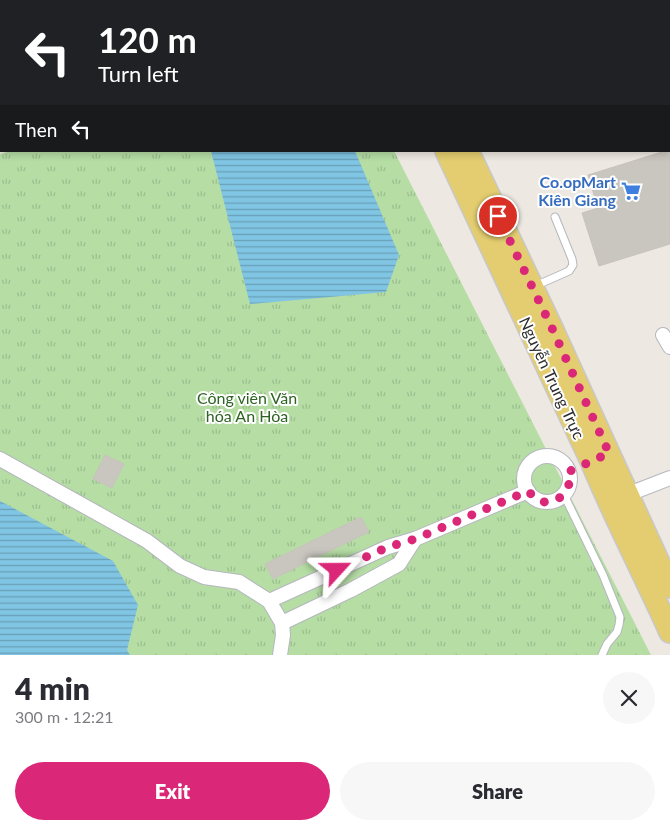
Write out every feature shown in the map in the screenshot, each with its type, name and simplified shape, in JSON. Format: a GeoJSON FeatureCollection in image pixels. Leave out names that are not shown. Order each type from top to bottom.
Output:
{"type":"FeatureCollection","features":[{"type":"Feature","properties":{"kind":"main road","name":"Nguyễn Trung Trực"},"geometry":{"type":"LineString","coordinates":[[447,152],[600,457],[628,494],[659,579],[670,632]]}},
{"type":"Feature","properties":{"kind":"main road","name":"Nguyễn Trung Trực"},"geometry":{"type":"LineString","coordinates":[[468,152],[532,287],[600,457],[609,503],[659,579]]}},
{"type":"Feature","properties":{"kind":"street"},"geometry":{"type":"LineString","coordinates":[[550,456],[559,460],[567,467],[568,472],[570,476],[569,486],[564,495],[555,500],[545,502],[535,498],[528,491],[524,482],[525,471],[531,463],[540,457],[550,456]]}},
{"type":"Feature","properties":{"kind":"street"},"geometry":{"type":"LineString","coordinates":[[568,472],[600,457]]}},
{"type":"Feature","properties":{"kind":"street"},"geometry":{"type":"LineString","coordinates":[[0,459],[147,541],[180,566],[204,577],[239,582],[269,601],[282,622],[283,635],[280,655]]}},
{"type":"Feature","properties":{"kind":"street"},"geometry":{"type":"LineString","coordinates":[[609,503],[670,478]]}},
{"type":"Feature","properties":{"kind":"street"},"geometry":{"type":"LineString","coordinates":[[269,601],[388,547],[415,539],[528,491]]}},
{"type":"Feature","properties":{"kind":"street"},"geometry":{"type":"LineString","coordinates":[[282,622],[350,590],[399,564],[415,539]]}},
{"type":"Feature","properties":{"kind":"lane"},"geometry":{"type":"LineString","coordinates":[[532,287],[572,268],[573,261],[555,217]]}},
{"type":"Feature","properties":{"kind":"lane"},"geometry":{"type":"LineString","coordinates":[[564,495],[603,575],[620,616],[620,625],[617,632],[607,644],[602,655]]}},
{"type":"Feature","properties":{"kind":"green space","name":"Công viên Văn hóa An Hòa"},"geometry":{"type":"Polygon","coordinates":[[[7,152],[395,152],[651,655],[0,655],[0,154],[7,152]]]}},
{"type":"Feature","properties":{"kind":"water"},"geometry":{"type":"Polygon","coordinates":[[[211,152],[355,152],[399,255],[386,292],[250,304],[211,152]]]}},
{"type":"Feature","properties":{"kind":"water"},"geometry":{"type":"Polygon","coordinates":[[[0,501],[113,561],[138,605],[127,650],[130,655],[0,655],[0,501]]]}},
{"type":"Feature","properties":{"kind":"building","name":"Co.opMart Kiên Giang"},"geometry":{"type":"Polygon","coordinates":[[[662,152],[670,152],[670,244],[599,266],[582,213],[598,208],[588,175],[662,152]]]}},
{"type":"Feature","properties":{"kind":"building"},"geometry":{"type":"Polygon","coordinates":[[[105,455],[124,464],[112,488],[93,479],[105,455]]]}},
{"type":"Feature","properties":{"kind":"building"},"geometry":{"type":"Polygon","coordinates":[[[361,517],[369,532],[273,579],[265,564],[361,517]]]}},
{"type":"Feature","properties":{"kind":"place","name":"Co.opMart Kiên Giang"},"geometry":{"type":"Point","coordinates":[631,191]}},
{"type":"Feature","properties":{"kind":"route"},"geometry":{"type":"LineString","coordinates":[[337,570],[388,547],[415,539],[528,491],[535,498],[545,502],[555,500],[564,495],[569,486],[570,476],[568,472],[609,453],[498,216]]}}]}
